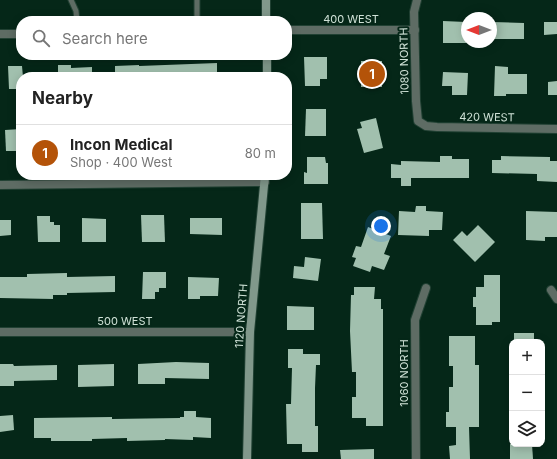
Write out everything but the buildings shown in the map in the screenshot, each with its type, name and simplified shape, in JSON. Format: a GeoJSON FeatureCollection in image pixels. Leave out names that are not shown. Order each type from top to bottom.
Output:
{"type":"FeatureCollection","features":[{"type":"Feature","properties":{"kind":"street"},"geometry":{"type":"LineString","coordinates":[[266,0],[266,16]]}},
{"type":"Feature","properties":{"kind":"street","name":"1080 NORTH"},"geometry":{"type":"LineString","coordinates":[[417,0],[414,12],[414,30],[418,121]]}},
{"type":"Feature","properties":{"kind":"street","name":"400 WEST"},"geometry":{"type":"LineString","coordinates":[[292,30],[414,30]]}},
{"type":"Feature","properties":{"kind":"street"},"geometry":{"type":"LineString","coordinates":[[0,34],[16,34]]}},
{"type":"Feature","properties":{"kind":"street"},"geometry":{"type":"LineString","coordinates":[[266,60],[266,72]]}},
{"type":"Feature","properties":{"kind":"street","name":"420 WEST"},"geometry":{"type":"LineString","coordinates":[[418,121],[426,126],[437,127],[557,129]]}},
{"type":"Feature","properties":{"kind":"street"},"geometry":{"type":"LineString","coordinates":[[0,185],[189,180]]}},
{"type":"Feature","properties":{"kind":"street","name":"1120 NORTH"},"geometry":{"type":"LineString","coordinates":[[247,459],[250,332],[265,180]]}},
{"type":"Feature","properties":{"kind":"street","name":"1060 NORTH"},"geometry":{"type":"LineString","coordinates":[[416,459],[415,320],[426,288]]}},
{"type":"Feature","properties":{"kind":"street"},"geometry":{"type":"LineString","coordinates":[[551,290],[557,299]]}},
{"type":"Feature","properties":{"kind":"street","name":"500 WEST"},"geometry":{"type":"LineString","coordinates":[[0,332],[250,332]]}},
{"type":"Feature","properties":{"kind":"lane"},"geometry":{"type":"LineString","coordinates":[[71,0],[76,16]]}},
{"type":"Feature","properties":{"kind":"lane"},"geometry":{"type":"LineString","coordinates":[[197,0],[197,16]]}},
{"type":"Feature","properties":{"kind":"place","name":"Incon Medical"},"geometry":{"type":"Point","coordinates":[372,74]}}]}
